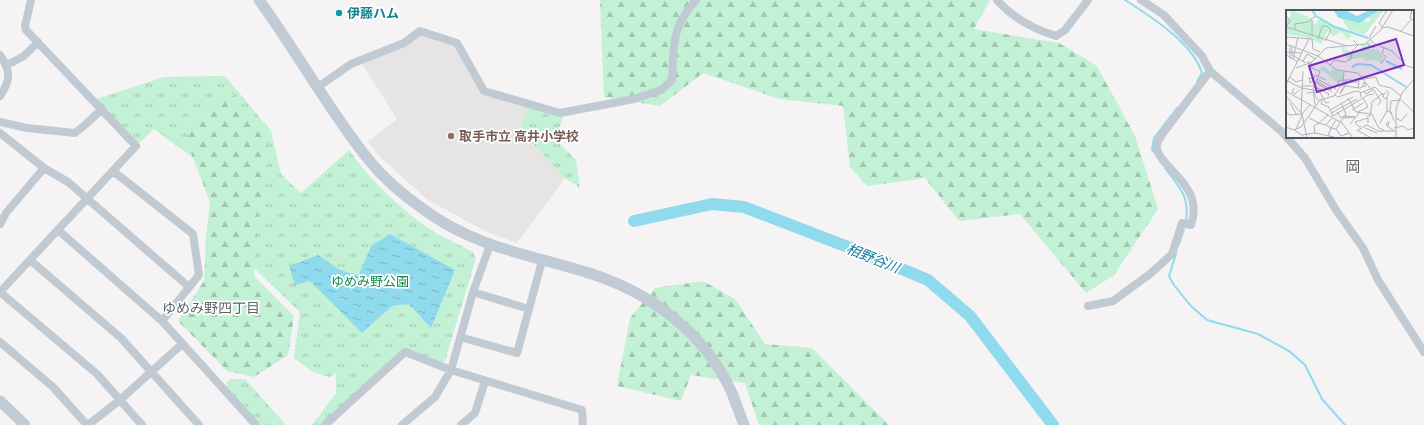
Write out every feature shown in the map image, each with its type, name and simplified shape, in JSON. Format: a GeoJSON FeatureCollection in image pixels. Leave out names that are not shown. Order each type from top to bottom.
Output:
{"type":"FeatureCollection","features":[{"type":"Feature","properties":{"kind":"street"},"geometry":{"type":"LineString","coordinates":[[31,0],[25,26],[26,30],[136,146],[0,292],[97,374],[142,425]]}},
{"type":"Feature","properties":{"kind":"street"},"geometry":{"type":"LineString","coordinates":[[259,0],[368,160],[393,185],[424,210],[459,232],[490,245],[624,285],[652,302],[677,320],[697,339],[716,364],[732,393],[744,425]]}},
{"type":"Feature","properties":{"kind":"street"},"geometry":{"type":"LineString","coordinates":[[318,87],[351,64],[404,42],[420,31],[457,43],[484,91],[560,113],[634,98],[661,90],[672,80],[675,36],[678,25],[696,0]]}},
{"type":"Feature","properties":{"kind":"street"},"geometry":{"type":"LineString","coordinates":[[997,0],[1005,9],[1023,22],[1041,31],[1056,36],[1065,30],[1088,0]]}},
{"type":"Feature","properties":{"kind":"street"},"geometry":{"type":"LineString","coordinates":[[1142,0],[1164,14],[1202,56],[1210,71],[1286,137]]}},
{"type":"Feature","properties":{"kind":"street"},"geometry":{"type":"LineString","coordinates":[[7,65],[24,56],[38,42]]}},
{"type":"Feature","properties":{"kind":"street"},"geometry":{"type":"LineString","coordinates":[[0,55],[7,65],[8,85],[0,96]]}},
{"type":"Feature","properties":{"kind":"street"},"geometry":{"type":"LineString","coordinates":[[1088,306],[1113,302],[1150,274],[1172,254],[1182,223],[1191,225],[1194,215],[1193,200],[1189,190],[1158,153],[1157,144],[1163,133],[1210,71]]}},
{"type":"Feature","properties":{"kind":"street"},"geometry":{"type":"LineString","coordinates":[[0,122],[27,128],[75,133],[102,109]]}},
{"type":"Feature","properties":{"kind":"street"},"geometry":{"type":"LineString","coordinates":[[0,133],[44,168],[68,182],[189,287]]}},
{"type":"Feature","properties":{"kind":"street"},"geometry":{"type":"LineString","coordinates":[[1287,138],[1305,158],[1336,210],[1363,248],[1378,280],[1424,352]]}},
{"type":"Feature","properties":{"kind":"street"},"geometry":{"type":"LineString","coordinates":[[0,224],[6,212],[44,168]]}},
{"type":"Feature","properties":{"kind":"street"},"geometry":{"type":"LineString","coordinates":[[113,171],[193,234],[199,275],[162,321]]}},
{"type":"Feature","properties":{"kind":"street"},"geometry":{"type":"LineString","coordinates":[[58,230],[162,321],[256,425]]}},
{"type":"Feature","properties":{"kind":"street"},"geometry":{"type":"LineString","coordinates":[[402,425],[435,397],[451,370],[473,292],[490,245]]}},
{"type":"Feature","properties":{"kind":"street"},"geometry":{"type":"LineString","coordinates":[[30,260],[121,338],[199,425]]}},
{"type":"Feature","properties":{"kind":"street"},"geometry":{"type":"LineString","coordinates":[[460,337],[517,354],[542,261]]}},
{"type":"Feature","properties":{"kind":"street"},"geometry":{"type":"LineString","coordinates":[[473,292],[529,309]]}},
{"type":"Feature","properties":{"kind":"street"},"geometry":{"type":"LineString","coordinates":[[0,342],[53,387],[87,425],[120,400],[182,344]]}},
{"type":"Feature","properties":{"kind":"street"},"geometry":{"type":"LineString","coordinates":[[325,425],[405,352],[451,370],[582,410],[583,425]]}},
{"type":"Feature","properties":{"kind":"street"},"geometry":{"type":"LineString","coordinates":[[461,425],[475,413],[485,381]]}},
{"type":"Feature","properties":{"kind":"street"},"geometry":{"type":"LineString","coordinates":[[0,401],[25,425]]}},
{"type":"Feature","properties":{"kind":"shaded area","name":"取手市立 高井小学校"},"geometry":{"type":"Polygon","coordinates":[[[420,33],[455,45],[484,91],[528,104],[522,130],[565,178],[517,243],[487,232],[428,200],[379,156],[368,142],[397,119],[360,61],[420,33]]]}},
{"type":"Feature","properties":{"kind":"green space"},"geometry":{"type":"Polygon","coordinates":[[[600,0],[990,0],[974,29],[1059,43],[1097,66],[1135,136],[1158,209],[1114,275],[1086,293],[1020,214],[959,221],[925,178],[867,186],[850,167],[843,106],[780,99],[703,73],[660,106],[604,97],[600,0]]]}},
{"type":"Feature","properties":{"kind":"green space","name":"ゆめみ野公園"},"geometry":{"type":"Polygon","coordinates":[[[225,76],[271,131],[281,174],[301,193],[349,150],[375,182],[405,210],[432,231],[473,252],[476,258],[445,361],[442,362],[404,350],[320,425],[312,425],[336,393],[336,373],[329,377],[313,372],[294,358],[300,312],[251,265],[203,165],[154,129],[136,146],[93,100],[164,77],[225,76]]]}},
{"type":"Feature","properties":{"kind":"green space"},"geometry":{"type":"Polygon","coordinates":[[[227,87],[268,138],[267,163],[259,206],[254,276],[294,316],[288,355],[254,377],[227,371],[178,321],[204,281],[206,236],[210,202],[187,142],[193,121],[227,87]]]}},
{"type":"Feature","properties":{"kind":"green space"},"geometry":{"type":"Polygon","coordinates":[[[528,104],[565,112],[555,139],[576,160],[580,188],[565,178],[521,130],[528,104]]]}},
{"type":"Feature","properties":{"kind":"green space"},"geometry":{"type":"Polygon","coordinates":[[[703,281],[735,299],[765,344],[812,348],[889,425],[759,425],[745,383],[691,375],[681,401],[617,386],[630,318],[655,288],[703,281]]]}},
{"type":"Feature","properties":{"kind":"green space"},"geometry":{"type":"Polygon","coordinates":[[[230,379],[245,379],[286,425],[260,425],[227,387],[227,382],[230,379]]]}},
{"type":"Feature","properties":{"kind":"water"},"geometry":{"type":"Polygon","coordinates":[[[390,234],[455,270],[431,328],[409,304],[392,306],[362,333],[310,281],[295,285],[289,266],[318,255],[338,269],[358,276],[372,245],[390,234]]]}},
{"type":"Feature","properties":{"kind":"waterway"},"geometry":{"type":"LineString","coordinates":[[1125,0],[1170,31],[1190,51],[1202,73],[1197,82]]}},
{"type":"Feature","properties":{"kind":"waterway"},"geometry":{"type":"LineString","coordinates":[[1155,153],[1152,150],[1154,138],[1177,108]]}},
{"type":"Feature","properties":{"kind":"waterway"},"geometry":{"type":"LineString","coordinates":[[1165,168],[1185,198],[1187,212],[1186,221]]}},
{"type":"Feature","properties":{"kind":"waterway","name":"相野谷川"},"geometry":{"type":"LineString","coordinates":[[634,221],[712,204],[744,207],[866,254],[928,280],[970,316],[1053,425]]}},
{"type":"Feature","properties":{"kind":"waterway"},"geometry":{"type":"LineString","coordinates":[[1179,244],[1184,229]]}},
{"type":"Feature","properties":{"kind":"waterway"},"geometry":{"type":"LineString","coordinates":[[1176,254],[1169,276],[1174,285],[1190,305],[1207,320],[1258,334],[1289,351],[1305,365],[1322,399],[1345,425]]}},
{"type":"Feature","properties":{"kind":"place","name":"伊藤ハム"},"geometry":{"type":"Point","coordinates":[339,13]}},
{"type":"Feature","properties":{"kind":"place","name":"取手市立 高井小学校"},"geometry":{"type":"Point","coordinates":[451,136]}},
{"type":"Feature","properties":{"kind":"district","name":"岡"},"geometry":{"type":"Point","coordinates":[1353,167]}},
{"type":"Feature","properties":{"kind":"district","name":"ゆめみ野四丁目"},"geometry":{"type":"Point","coordinates":[211,308]}}]}
